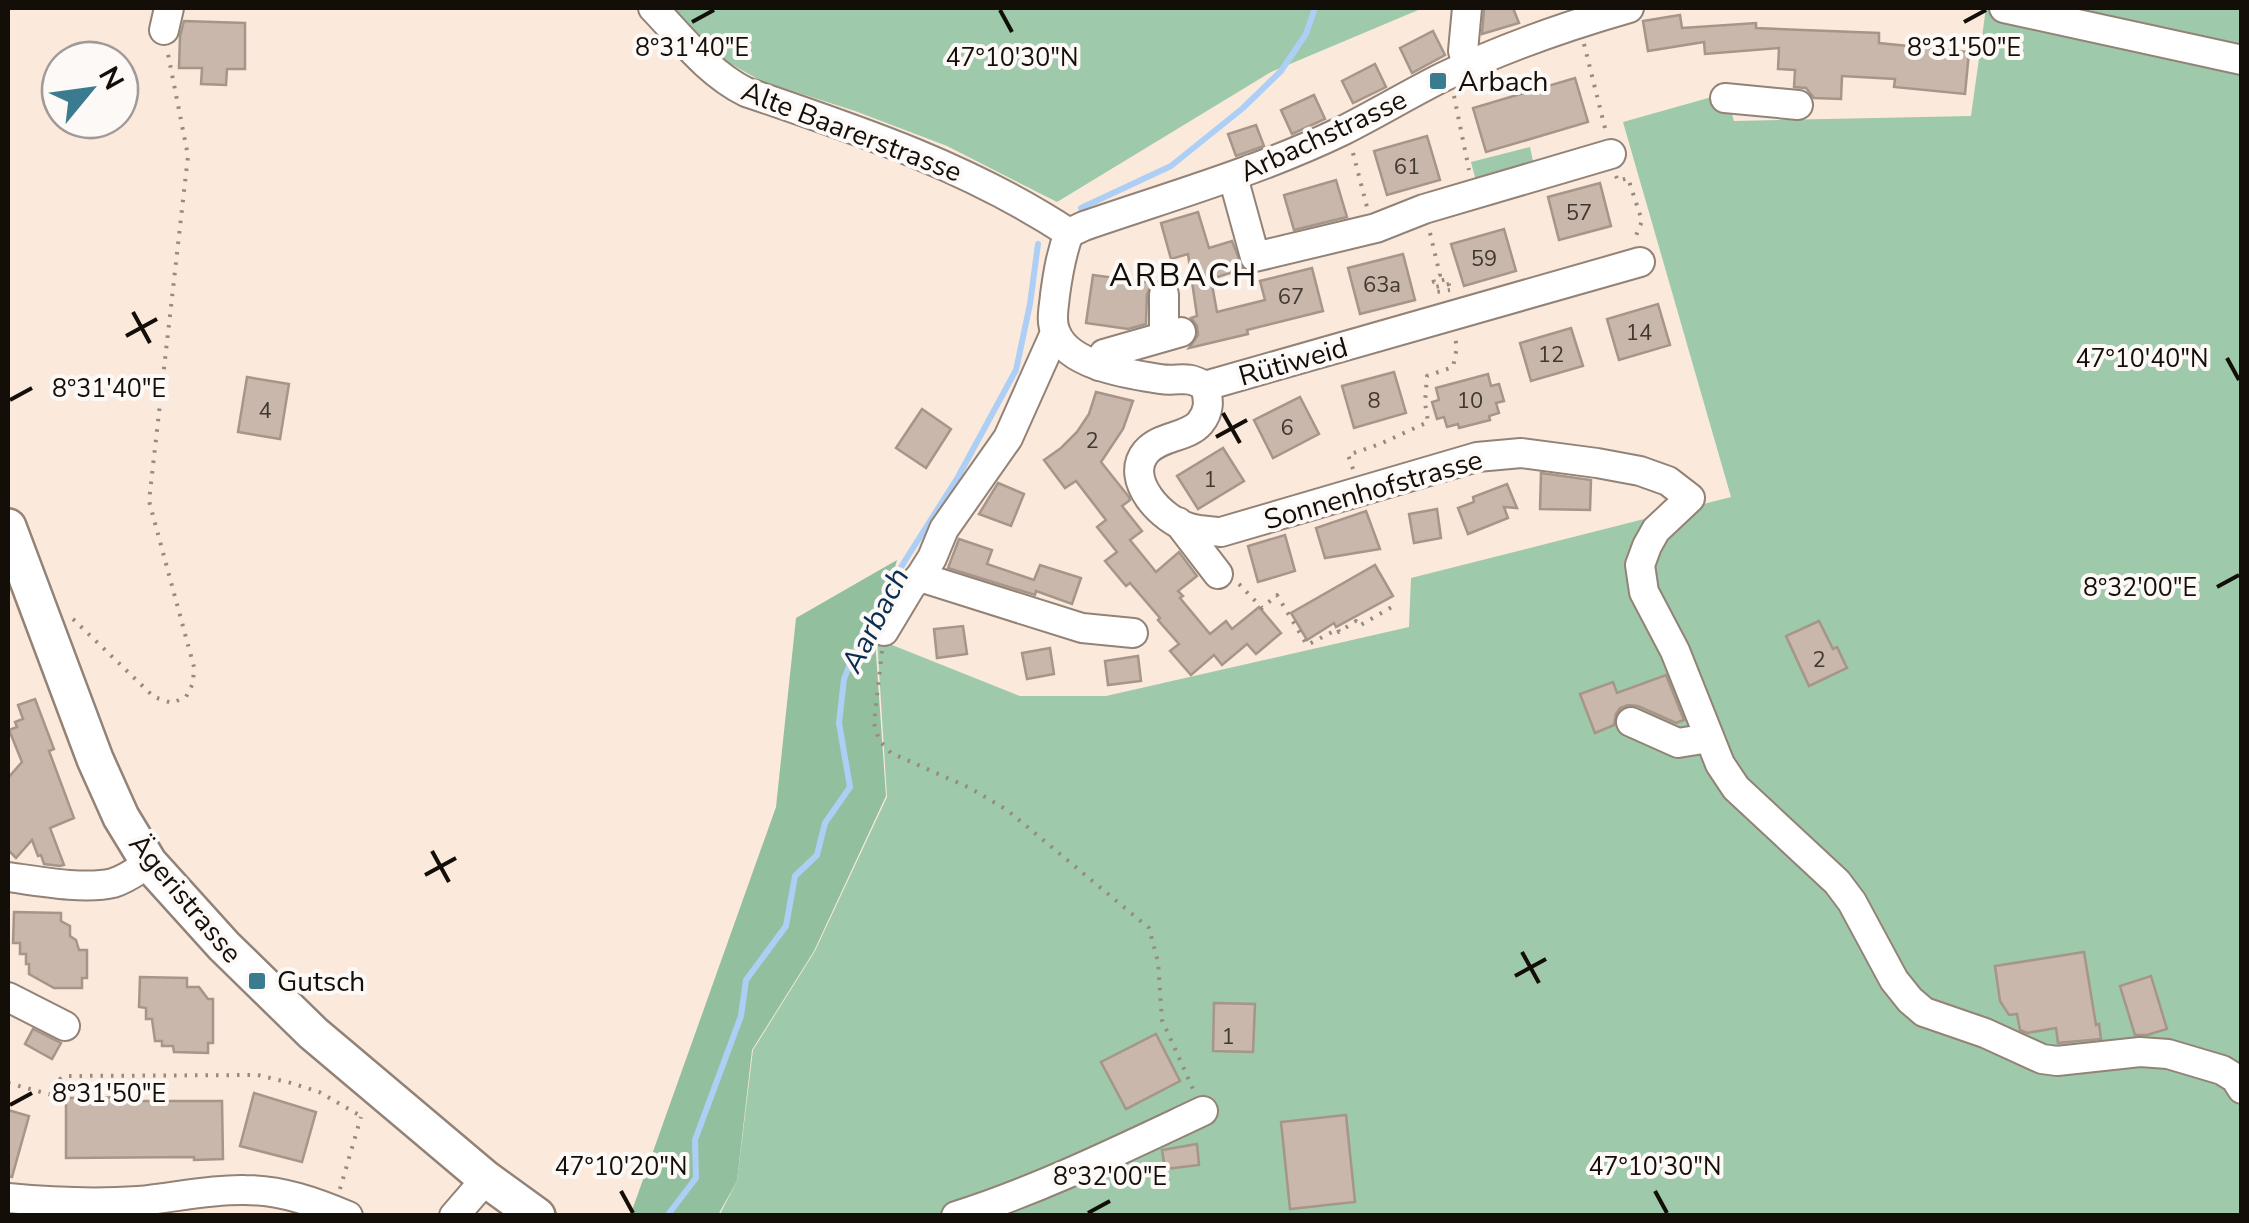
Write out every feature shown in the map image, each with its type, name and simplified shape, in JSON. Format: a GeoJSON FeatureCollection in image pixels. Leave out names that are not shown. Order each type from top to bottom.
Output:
{"type":"FeatureCollection","features":[{"type":"Feature","properties":{"kind":"main road","name":"Ägeristrasse"},"geometry":{"type":"LineString","coordinates":[[8,528],[94,759],[121,818],[149,863],[288,1009],[486,1180],[537,1216]]}},
{"type":"Feature","properties":{"kind":"street","name":"Alte Baarerstrasse"},"geometry":{"type":"LineString","coordinates":[[653,8],[728,83],[930,158],[1000,191],[1069,233]]}},
{"type":"Feature","properties":{"kind":"street"},"geometry":{"type":"LineString","coordinates":[[1467,8],[1463,51],[1468,66]]}},
{"type":"Feature","properties":{"kind":"street","name":"Arbachstrasse"},"geometry":{"type":"LineString","coordinates":[[1069,233],[1241,174],[1342,131],[1468,66],[1578,22],[1629,8]]}},
{"type":"Feature","properties":{"kind":"street"},"geometry":{"type":"LineString","coordinates":[[2004,8],[2242,60]]}},
{"type":"Feature","properties":{"kind":"street"},"geometry":{"type":"LineString","coordinates":[[1724,98],[1798,105]]}},
{"type":"Feature","properties":{"kind":"street"},"geometry":{"type":"LineString","coordinates":[[1241,174],[1255,257],[1376,228],[1424,209],[1614,168]]}},
{"type":"Feature","properties":{"kind":"street"},"geometry":{"type":"LineString","coordinates":[[1241,174],[1265,234]]}},
{"type":"Feature","properties":{"kind":"street"},"geometry":{"type":"LineString","coordinates":[[884,631],[932,558],[944,529],[1008,438],[1056,333],[1052,318],[1060,262],[1069,233]]}},
{"type":"Feature","properties":{"kind":"street","name":"Rütiweid"},"geometry":{"type":"LineString","coordinates":[[1056,333],[1070,352],[1099,366],[1166,380],[1192,378],[1205,386],[1637,248]]}},
{"type":"Feature","properties":{"kind":"street"},"geometry":{"type":"LineString","coordinates":[[1099,366],[1104,354],[1173,334],[1164,296]]}},
{"type":"Feature","properties":{"kind":"street"},"geometry":{"type":"LineString","coordinates":[[1205,386],[1209,402],[1197,427],[1159,441],[1143,455],[1139,471],[1145,494],[1163,514],[1178,522],[1218,574]]}},
{"type":"Feature","properties":{"kind":"street","name":"Sonnenhofstrasse"},"geometry":{"type":"LineString","coordinates":[[1178,522],[1189,528],[1221,532],[1477,457],[1521,453],[1597,462],[1668,481],[1690,498],[1656,530],[1647,546],[1640,565],[1644,592],[1675,651],[1720,764],[1736,788],[1837,882],[1894,980],[1910,1000],[1924,1012],[1985,1033],[2042,1059],[2057,1061],[2140,1052],[2168,1054],[2222,1070],[2235,1078],[2242,1089]]}},
{"type":"Feature","properties":{"kind":"street"},"geometry":{"type":"LineString","coordinates":[[920,577],[1082,628],[1133,633]]}},
{"type":"Feature","properties":{"kind":"street"},"geometry":{"type":"LineString","coordinates":[[1631,722],[1678,743],[1710,738]]}},
{"type":"Feature","properties":{"kind":"street"},"geometry":{"type":"LineString","coordinates":[[8,877],[50,884],[109,884],[149,863]]}},
{"type":"Feature","properties":{"kind":"street"},"geometry":{"type":"LineString","coordinates":[[8,997],[65,1026]]}},
{"type":"Feature","properties":{"kind":"street"},"geometry":{"type":"LineString","coordinates":[[956,1216],[1099,1160],[1203,1111]]}},
{"type":"Feature","properties":{"kind":"street"},"geometry":{"type":"LineString","coordinates":[[454,1216],[486,1180]]}},
{"type":"Feature","properties":{"kind":"street"},"geometry":{"type":"LineString","coordinates":[[8,1198],[137,1201],[246,1190],[276,1192],[307,1208],[348,1216]]}},
{"type":"Feature","properties":{"kind":"path"},"geometry":{"type":"LineString","coordinates":[[41,614],[65,611],[154,697],[172,702],[186,697],[193,683],[194,667],[149,501],[188,156],[166,19]]}},
{"type":"Feature","properties":{"kind":"path"},"geometry":{"type":"LineString","coordinates":[[1587,58],[1604,124]]}},
{"type":"Feature","properties":{"kind":"path"},"geometry":{"type":"LineString","coordinates":[[1452,92],[1469,169]]}},
{"type":"Feature","properties":{"kind":"path"},"geometry":{"type":"LineString","coordinates":[[1354,159],[1366,204]]}},
{"type":"Feature","properties":{"kind":"path"},"geometry":{"type":"LineString","coordinates":[[1614,168],[1628,178],[1642,221],[1637,248]]}},
{"type":"Feature","properties":{"kind":"path"},"geometry":{"type":"LineString","coordinates":[[1429,229],[1440,276],[1433,278],[1434,282],[1447,278],[1448,284],[1435,287],[1436,292],[1450,288],[1451,294],[1438,297]]}},
{"type":"Feature","properties":{"kind":"path"},"geometry":{"type":"LineString","coordinates":[[1348,455],[1428,422],[1427,376],[1453,366],[1457,347],[1454,334]]}},
{"type":"Feature","properties":{"kind":"path"},"geometry":{"type":"LineString","coordinates":[[1262,608],[1277,596],[1307,645],[1356,621],[1359,626],[1397,604]]}},
{"type":"Feature","properties":{"kind":"path"},"geometry":{"type":"LineString","coordinates":[[884,631],[874,723],[879,740],[890,753],[970,788],[1007,810],[1149,928],[1158,962],[1162,1020],[1203,1111]]}},
{"type":"Feature","properties":{"kind":"path"},"geometry":{"type":"LineString","coordinates":[[8,1083],[52,1095],[64,1076],[258,1075],[291,1082],[362,1113],[341,1187]]}},
{"type":"Feature","properties":{"kind":"green space"},"geometry":{"type":"Polygon","coordinates":[[[674,8],[1423,8],[1271,72],[1057,202],[947,146],[761,81],[719,57],[674,8]]]}},
{"type":"Feature","properties":{"kind":"green space"},"geometry":{"type":"Polygon","coordinates":[[[1986,8],[2241,8],[2241,1215],[719,1216],[737,1181],[753,1050],[815,951],[887,797],[877,639],[1020,696],[1106,696],[1409,627],[1411,578],[1731,497],[1623,122],[1726,93],[1734,121],[1971,116],[1986,8]]]}},
{"type":"Feature","properties":{"kind":"green space"},"geometry":{"type":"Polygon","coordinates":[[[1530,147],[1534,166],[1476,181],[1471,162],[1530,147]]]}},
{"type":"Feature","properties":{"kind":"green space"},"geometry":{"type":"Polygon","coordinates":[[[897,560],[875,639],[886,796],[814,951],[752,1050],[737,1181],[718,1215],[630,1216],[776,807],[796,618],[897,560]]]}},
{"type":"Feature","properties":{"kind":"building"},"geometry":{"type":"Polygon","coordinates":[[[1484,8],[1513,8],[1519,23],[1482,34],[1484,8]]]}},
{"type":"Feature","properties":{"kind":"building"},"geometry":{"type":"Polygon","coordinates":[[[1680,15],[1682,28],[1756,23],[1756,28],[1879,33],[1879,43],[1969,52],[1965,94],[1894,87],[1895,79],[1842,76],[1841,99],[1814,98],[1806,88],[1794,87],[1795,70],[1778,69],[1779,48],[1705,54],[1704,42],[1648,51],[1643,21],[1680,15]]]}},
{"type":"Feature","properties":{"kind":"building"},"geometry":{"type":"Polygon","coordinates":[[[184,21],[245,23],[245,69],[227,69],[226,85],[201,84],[202,68],[179,68],[184,21]]]}},
{"type":"Feature","properties":{"kind":"building"},"geometry":{"type":"Polygon","coordinates":[[[1433,31],[1445,55],[1412,73],[1400,48],[1433,31]]]}},
{"type":"Feature","properties":{"kind":"building"},"geometry":{"type":"Polygon","coordinates":[[[1375,64],[1386,87],[1353,103],[1342,81],[1375,64]]]}},
{"type":"Feature","properties":{"kind":"building"},"geometry":{"type":"Polygon","coordinates":[[[1575,78],[1588,122],[1486,152],[1473,108],[1575,78]]]}},
{"type":"Feature","properties":{"kind":"building"},"geometry":{"type":"Polygon","coordinates":[[[1314,95],[1325,119],[1292,134],[1281,110],[1314,95]]]}},
{"type":"Feature","properties":{"kind":"building"},"geometry":{"type":"Polygon","coordinates":[[[1256,125],[1264,146],[1236,156],[1228,134],[1256,125]]]}},
{"type":"Feature","properties":{"kind":"building"},"geometry":{"type":"Polygon","coordinates":[[[1427,136],[1440,180],[1387,195],[1374,151],[1427,136]]]}},
{"type":"Feature","properties":{"kind":"building"},"geometry":{"type":"Polygon","coordinates":[[[1336,180],[1347,217],[1294,230],[1284,195],[1336,180]]]}},
{"type":"Feature","properties":{"kind":"building"},"geometry":{"type":"Polygon","coordinates":[[[1600,183],[1611,226],[1559,240],[1548,197],[1600,183]]]}},
{"type":"Feature","properties":{"kind":"building"},"geometry":{"type":"Polygon","coordinates":[[[1198,212],[1209,248],[1232,241],[1243,269],[1211,279],[1217,312],[1265,300],[1260,281],[1312,268],[1323,311],[1189,348],[1198,335],[1191,318],[1197,316],[1188,254],[1171,259],[1161,223],[1198,212]]]}},
{"type":"Feature","properties":{"kind":"building"},"geometry":{"type":"Polygon","coordinates":[[[1504,229],[1516,271],[1464,286],[1451,244],[1504,229]]]}},
{"type":"Feature","properties":{"kind":"building"},"geometry":{"type":"Polygon","coordinates":[[[1403,254],[1415,300],[1360,314],[1348,268],[1403,254]]]}},
{"type":"Feature","properties":{"kind":"building"},"geometry":{"type":"Polygon","coordinates":[[[1093,275],[1152,283],[1147,294],[1146,324],[1128,329],[1086,323],[1093,275]]]}},
{"type":"Feature","properties":{"kind":"building"},"geometry":{"type":"Polygon","coordinates":[[[1658,304],[1670,345],[1619,360],[1607,319],[1658,304]]]}},
{"type":"Feature","properties":{"kind":"building"},"geometry":{"type":"Polygon","coordinates":[[[1571,328],[1583,366],[1531,381],[1520,343],[1571,328]]]}},
{"type":"Feature","properties":{"kind":"building"},"geometry":{"type":"Polygon","coordinates":[[[1394,372],[1406,413],[1354,428],[1342,386],[1394,372]]]}},
{"type":"Feature","properties":{"kind":"building"},"geometry":{"type":"Polygon","coordinates":[[[1488,374],[1491,386],[1499,384],[1504,401],[1496,403],[1499,413],[1489,416],[1490,420],[1459,428],[1458,424],[1447,427],[1444,417],[1437,419],[1432,402],[1439,400],[1436,388],[1488,374]]]}},
{"type":"Feature","properties":{"kind":"building"},"geometry":{"type":"Polygon","coordinates":[[[247,377],[289,384],[280,439],[238,432],[247,377]]]}},
{"type":"Feature","properties":{"kind":"building"},"geometry":{"type":"Polygon","coordinates":[[[1096,392],[1133,401],[1123,429],[1101,462],[1129,497],[1122,506],[1142,531],[1130,540],[1156,572],[1179,552],[1197,576],[1178,591],[1183,596],[1180,598],[1210,634],[1226,621],[1232,629],[1259,607],[1281,633],[1256,654],[1247,644],[1222,665],[1214,655],[1191,675],[1170,651],[1179,644],[1160,618],[1105,561],[1117,552],[1097,527],[1106,520],[1076,481],[1065,488],[1044,460],[1077,432],[1089,414],[1096,392]]]}},
{"type":"Feature","properties":{"kind":"building"},"geometry":{"type":"Polygon","coordinates":[[[1300,397],[1319,434],[1273,458],[1254,420],[1300,397]]]}},
{"type":"Feature","properties":{"kind":"building"},"geometry":{"type":"Polygon","coordinates":[[[922,409],[951,429],[926,468],[896,448],[922,409]]]}},
{"type":"Feature","properties":{"kind":"building"},"geometry":{"type":"Polygon","coordinates":[[[1223,448],[1244,481],[1198,509],[1177,476],[1223,448]]]}},
{"type":"Feature","properties":{"kind":"building"},"geometry":{"type":"Polygon","coordinates":[[[1541,473],[1591,480],[1590,510],[1540,509],[1541,473]]]}},
{"type":"Feature","properties":{"kind":"building"},"geometry":{"type":"Polygon","coordinates":[[[998,483],[1024,494],[1011,526],[979,514],[998,483]]]}},
{"type":"Feature","properties":{"kind":"building"},"geometry":{"type":"Polygon","coordinates":[[[1507,484],[1517,508],[1504,507],[1508,518],[1468,534],[1458,508],[1474,502],[1473,497],[1507,484]]]}},
{"type":"Feature","properties":{"kind":"building"},"geometry":{"type":"Polygon","coordinates":[[[1437,509],[1441,538],[1414,543],[1409,514],[1437,509]]]}},
{"type":"Feature","properties":{"kind":"building"},"geometry":{"type":"Polygon","coordinates":[[[1366,511],[1380,549],[1325,558],[1316,528],[1366,511]]]}},
{"type":"Feature","properties":{"kind":"building"},"geometry":{"type":"Polygon","coordinates":[[[1285,535],[1295,571],[1258,582],[1248,546],[1285,535]]]}},
{"type":"Feature","properties":{"kind":"building"},"geometry":{"type":"Polygon","coordinates":[[[959,539],[992,550],[987,564],[1034,580],[1040,565],[1081,578],[1072,604],[948,568],[959,539]]]}},
{"type":"Feature","properties":{"kind":"building"},"geometry":{"type":"Polygon","coordinates":[[[1375,565],[1393,596],[1307,640],[1291,613],[1375,565]]]}},
{"type":"Feature","properties":{"kind":"building"},"geometry":{"type":"Polygon","coordinates":[[[1819,621],[1847,668],[1809,686],[1786,636],[1819,621]]]}},
{"type":"Feature","properties":{"kind":"building"},"geometry":{"type":"Polygon","coordinates":[[[963,626],[967,654],[937,658],[934,629],[963,626]]]}},
{"type":"Feature","properties":{"kind":"building"},"geometry":{"type":"Polygon","coordinates":[[[1050,648],[1054,674],[1027,679],[1022,653],[1050,648]]]}},
{"type":"Feature","properties":{"kind":"building"},"geometry":{"type":"Polygon","coordinates":[[[1138,656],[1141,681],[1108,685],[1105,661],[1138,656]]]}},
{"type":"Feature","properties":{"kind":"building"},"geometry":{"type":"Polygon","coordinates":[[[1666,675],[1684,720],[1676,723],[1628,705],[1620,708],[1614,725],[1595,733],[1580,694],[1613,682],[1617,693],[1666,675]]]}},
{"type":"Feature","properties":{"kind":"building"},"geometry":{"type":"Polygon","coordinates":[[[35,699],[74,818],[50,828],[64,865],[60,866],[44,864],[32,840],[16,858],[8,850],[8,778],[22,762],[9,730],[23,719],[18,705],[35,699]]]}},
{"type":"Feature","properties":{"kind":"building"},"geometry":{"type":"Polygon","coordinates":[[[14,912],[61,913],[61,921],[70,926],[70,936],[79,950],[87,950],[87,978],[82,978],[82,988],[54,988],[29,974],[26,954],[20,954],[20,943],[13,943],[14,912]]]}},
{"type":"Feature","properties":{"kind":"building"},"geometry":{"type":"Polygon","coordinates":[[[2084,952],[2101,1039],[2058,1043],[2056,1028],[2027,1033],[2020,1030],[2017,1014],[2009,1015],[2000,1001],[1995,966],[2084,952]]]}},
{"type":"Feature","properties":{"kind":"building"},"geometry":{"type":"Polygon","coordinates":[[[2151,976],[2167,1029],[2135,1035],[2120,986],[2151,976]]]}},
{"type":"Feature","properties":{"kind":"building"},"geometry":{"type":"Polygon","coordinates":[[[140,977],[187,978],[187,987],[199,987],[208,999],[213,999],[213,1043],[208,1043],[208,1053],[174,1052],[173,1046],[155,1041],[152,1019],[146,1019],[146,1008],[139,1007],[140,977]]]}},
{"type":"Feature","properties":{"kind":"building"},"geometry":{"type":"Polygon","coordinates":[[[1214,1003],[1255,1004],[1253,1052],[1213,1051],[1214,1003]]]}},
{"type":"Feature","properties":{"kind":"building"},"geometry":{"type":"Polygon","coordinates":[[[33,1029],[61,1043],[52,1059],[25,1044],[33,1029]]]}},
{"type":"Feature","properties":{"kind":"building"},"geometry":{"type":"Polygon","coordinates":[[[1156,1034],[1180,1081],[1126,1109],[1101,1062],[1156,1034]]]}},
{"type":"Feature","properties":{"kind":"building"},"geometry":{"type":"Polygon","coordinates":[[[254,1093],[316,1112],[302,1162],[240,1146],[254,1093]]]}},
{"type":"Feature","properties":{"kind":"building"},"geometry":{"type":"Polygon","coordinates":[[[141,1097],[141,1101],[222,1101],[223,1159],[66,1158],[66,1098],[141,1097]]]}},
{"type":"Feature","properties":{"kind":"building"},"geometry":{"type":"Polygon","coordinates":[[[8,1110],[29,1116],[12,1177],[8,1176],[8,1110]]]}},
{"type":"Feature","properties":{"kind":"building"},"geometry":{"type":"Polygon","coordinates":[[[1346,1115],[1355,1202],[1290,1209],[1281,1122],[1346,1115]]]}},
{"type":"Feature","properties":{"kind":"building"},"geometry":{"type":"Polygon","coordinates":[[[1197,1144],[1199,1165],[1165,1169],[1162,1150],[1197,1144]]]}},
{"type":"Feature","properties":{"kind":"waterway","name":"Aarbach"},"geometry":{"type":"LineString","coordinates":[[1081,208],[1171,166],[1243,108],[1281,71],[1306,34],[1315,8]]}},
{"type":"Feature","properties":{"kind":"waterway","name":"Aarbach"},"geometry":{"type":"LineString","coordinates":[[667,1216],[696,1178],[695,1140],[741,1016],[746,980],[786,926],[795,876],[817,855],[825,823],[850,787],[839,723],[844,679],[862,634],[958,477],[1016,370],[1038,244]]}},
{"type":"Feature","properties":{"kind":"place","name":"Arbach"},"geometry":{"type":"Point","coordinates":[1438,81]}},
{"type":"Feature","properties":{"kind":"place","name":"Gutsch"},"geometry":{"type":"Point","coordinates":[257,981]}},
{"type":"Feature","properties":{"kind":"district","name":"ARBACH"},"geometry":{"type":"Point","coordinates":[1184,275]}}]}
